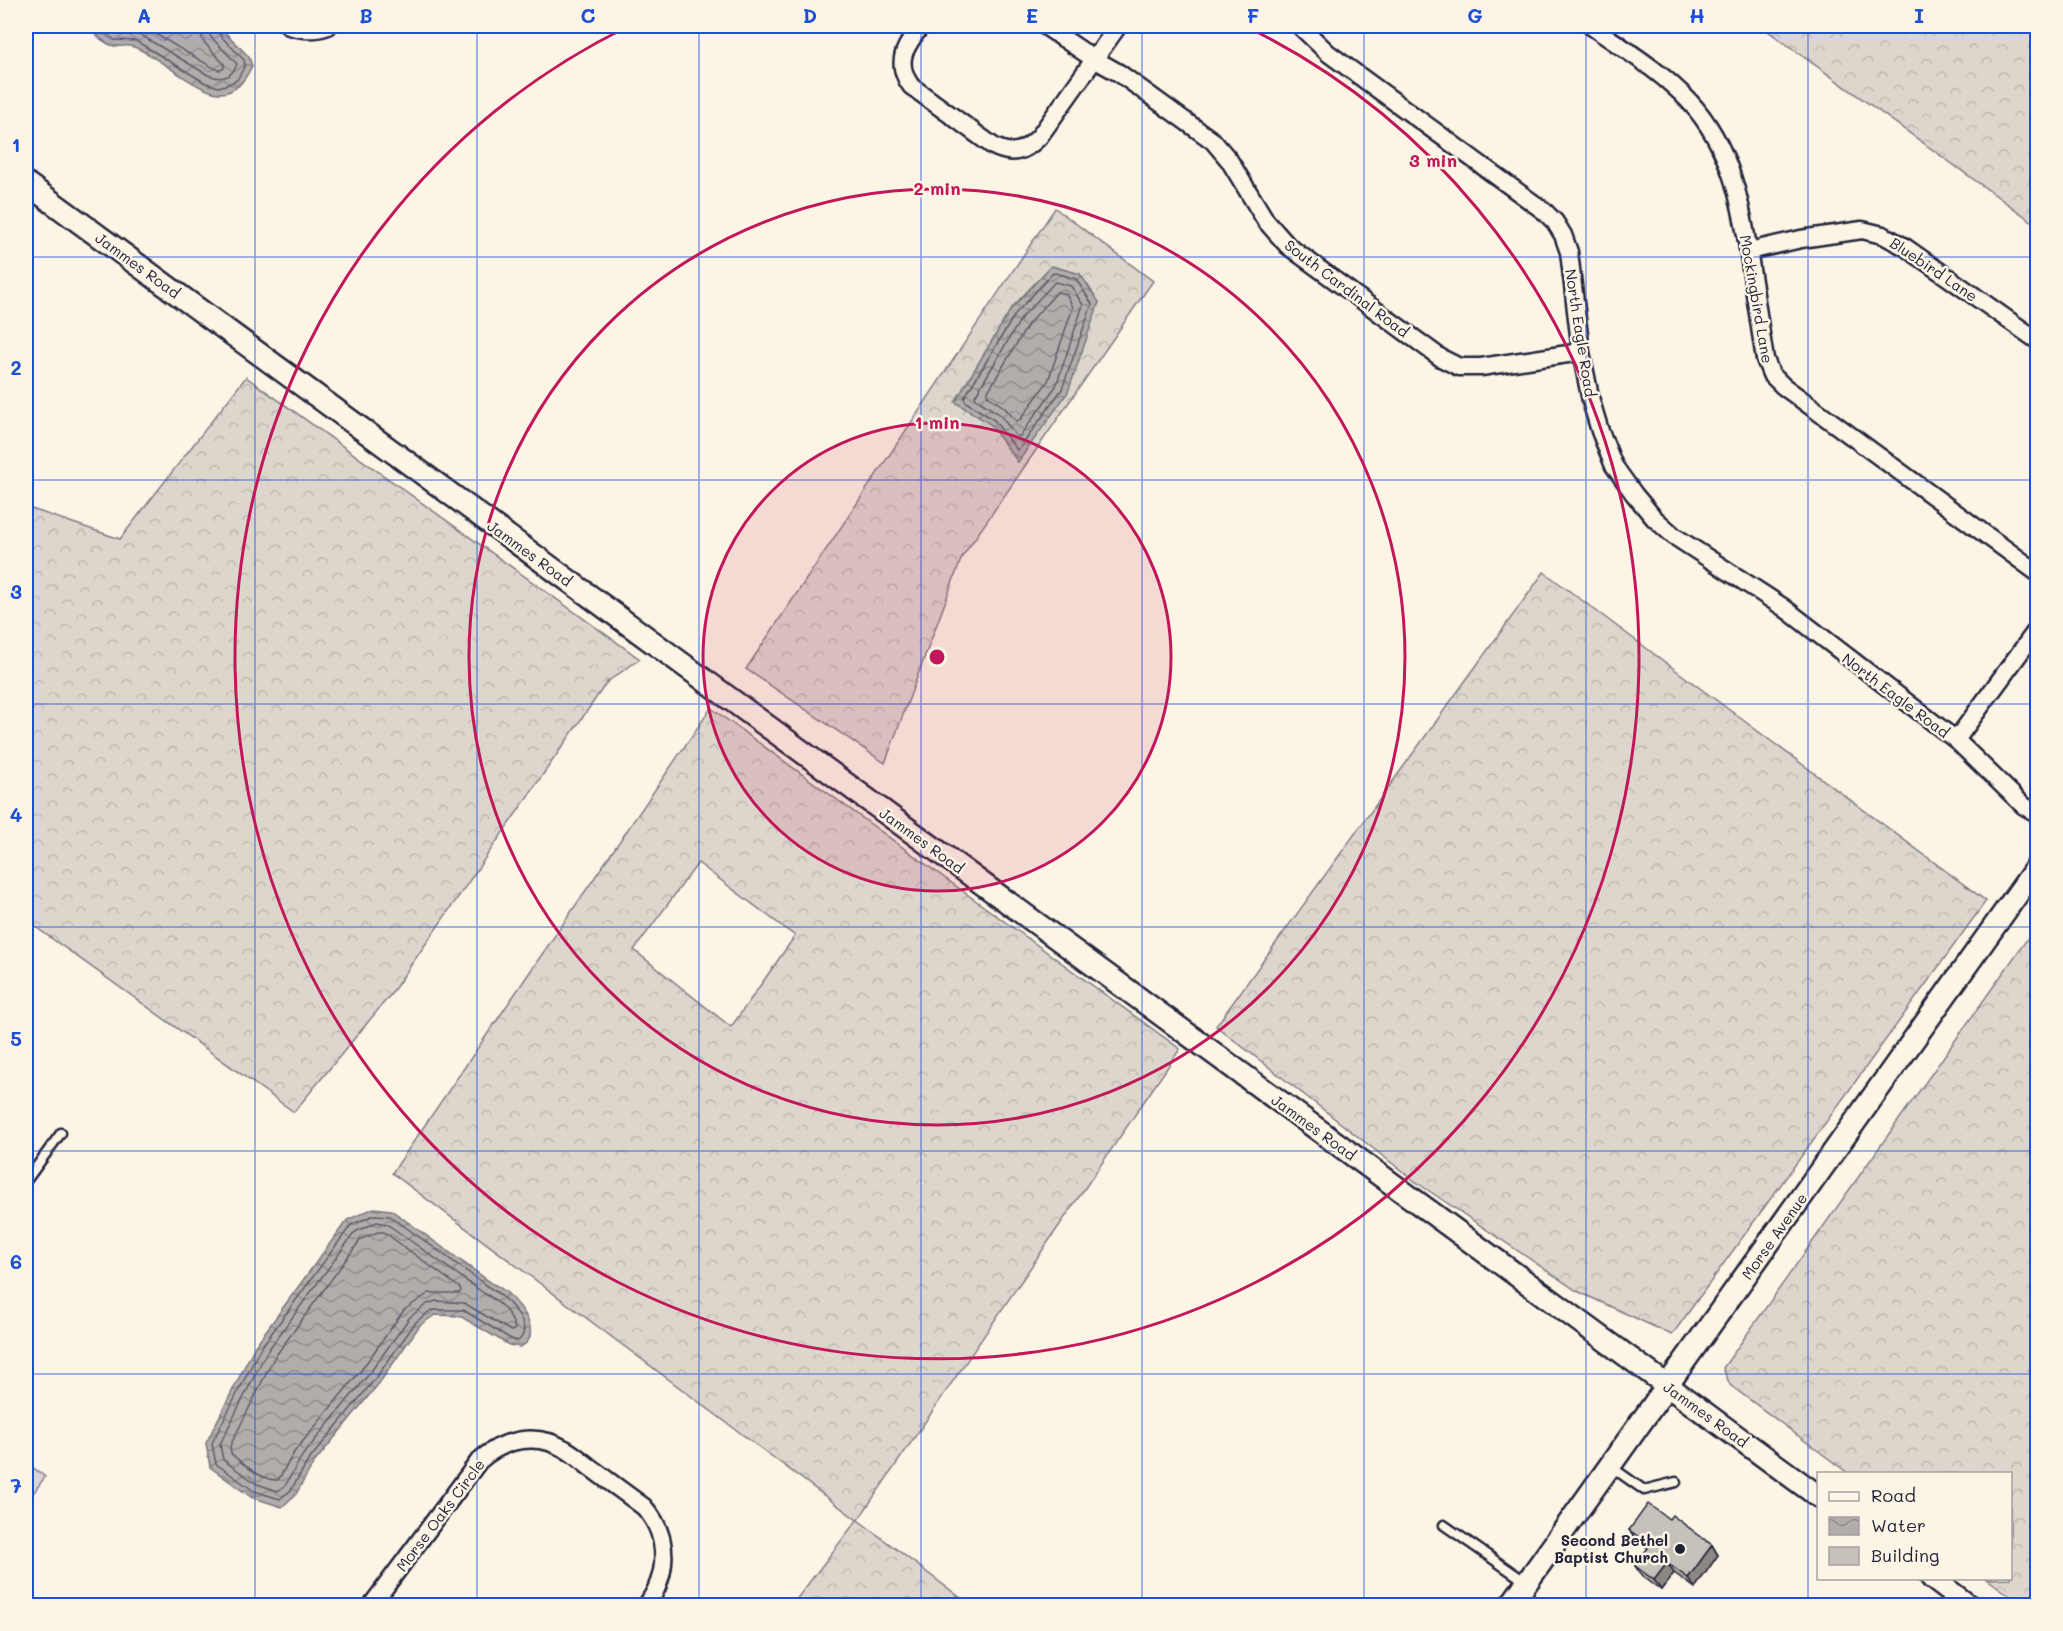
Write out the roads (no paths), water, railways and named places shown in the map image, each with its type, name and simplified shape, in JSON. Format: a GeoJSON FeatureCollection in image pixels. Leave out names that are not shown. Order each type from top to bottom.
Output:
{"type":"FeatureCollection","features":[{"type":"Feature","properties":{"kind":"street"},"geometry":{"type":"LineString","coordinates":[[289,26],[310,30],[328,26]]}},
{"type":"Feature","properties":{"kind":"street"},"geometry":{"type":"LineString","coordinates":[[921,26],[906,46],[902,57],[906,78],[911,86],[993,146],[1004,151],[1017,151],[1029,147],[1039,137],[1118,26]]}},
{"type":"Feature","properties":{"kind":"street","name":"South Cardinal Road"},"geometry":{"type":"LineString","coordinates":[[1045,26],[1119,73],[1213,141],[1229,160],[1266,221],[1287,246],[1440,358],[1459,367],[1481,367],[1581,352]]}},
{"type":"Feature","properties":{"kind":"street","name":"North Eagle Road"},"geometry":{"type":"LineString","coordinates":[[1300,26],[1328,53],[1544,211],[1555,222],[1569,252],[1581,352],[1600,431],[1614,466],[1654,518],[1674,536],[1707,559],[1783,607],[1956,740],[2024,806],[2037,814]]}},
{"type":"Feature","properties":{"kind":"street","name":"Mockingbird Lane"},"geometry":{"type":"LineString","coordinates":[[1591,26],[1662,76],[1689,101],[1715,136],[1730,168],[1740,200],[1765,359],[1771,374],[1783,386],[2037,573]]}},
{"type":"Feature","properties":{"kind":"street","name":"Jammes Road"},"geometry":{"type":"LineString","coordinates":[[26,183],[1817,1495]]}},
{"type":"Feature","properties":{"kind":"street","name":"Bluebird Lane"},"geometry":{"type":"LineString","coordinates":[[1749,251],[1843,231],[1862,230],[1883,235],[1905,247],[2037,341]]}},
{"type":"Feature","properties":{"kind":"street"},"geometry":{"type":"LineString","coordinates":[[1956,740],[2037,628]]}},
{"type":"Feature","properties":{"kind":"street","name":"Morse Avenue"},"geometry":{"type":"LineString","coordinates":[[1510,1605],[2037,866]]}},
{"type":"Feature","properties":{"kind":"street","name":"Morse Oaks Circle"},"geometry":{"type":"LineString","coordinates":[[371,1605],[479,1461],[510,1442],[524,1440],[546,1441],[566,1449],[644,1507],[650,1514],[661,1536],[665,1562],[659,1585],[646,1605]]}},
{"type":"Feature","properties":{"kind":"street"},"geometry":{"type":"LineString","coordinates":[[1935,1580],[1969,1605]]}},
{"type":"Feature","properties":{"kind":"lane"},"geometry":{"type":"LineString","coordinates":[[26,1181],[61,1133]]}},
{"type":"Feature","properties":{"kind":"lane"},"geometry":{"type":"LineString","coordinates":[[1610,1466],[1644,1490],[1660,1488],[1676,1482]]}},
{"type":"Feature","properties":{"kind":"lane"},"geometry":{"type":"LineString","coordinates":[[1444,1526],[1527,1582]]}},
{"type":"Feature","properties":{"kind":"water"},"geometry":{"type":"Polygon","coordinates":[[[85,26],[219,26],[249,57],[252,66],[235,89],[218,93],[200,87],[143,51],[131,46],[115,46],[107,43],[85,26]]]}},
{"type":"Feature","properties":{"kind":"water"},"geometry":{"type":"Polygon","coordinates":[[[1051,266],[1080,274],[1099,302],[1068,392],[1018,462],[990,424],[955,402],[1011,309],[1051,266]]]}},
{"type":"Feature","properties":{"kind":"water"},"geometry":{"type":"Polygon","coordinates":[[[374,1208],[391,1210],[507,1293],[526,1316],[530,1333],[528,1341],[520,1347],[509,1345],[460,1316],[435,1315],[420,1325],[380,1382],[313,1464],[296,1494],[282,1507],[251,1497],[210,1467],[206,1443],[255,1346],[347,1220],[374,1208]]]}},
{"type":"Feature","properties":{"kind":"place","name":"Second Bethel Baptist Church"},"geometry":{"type":"Point","coordinates":[1680,1549]}}]}
